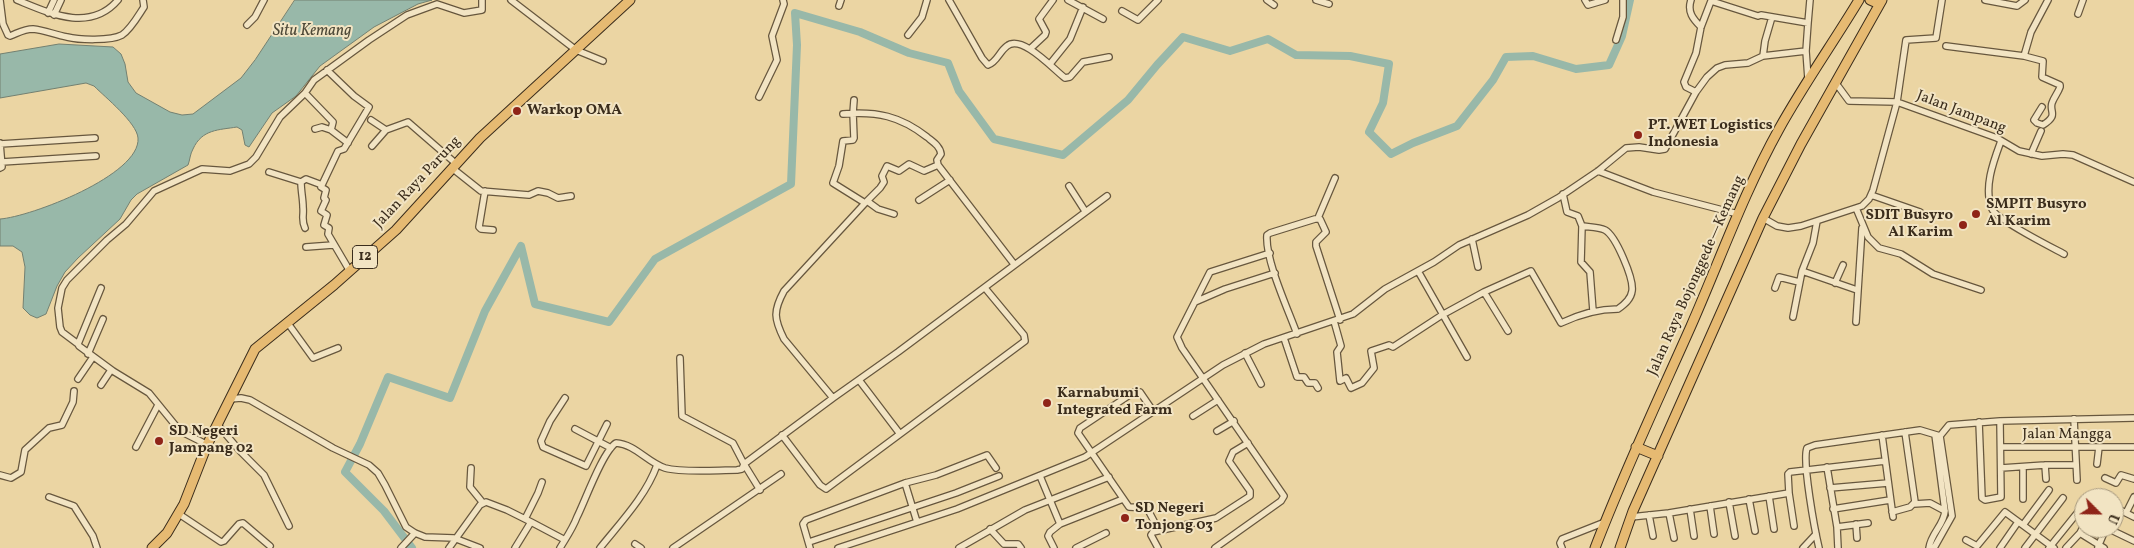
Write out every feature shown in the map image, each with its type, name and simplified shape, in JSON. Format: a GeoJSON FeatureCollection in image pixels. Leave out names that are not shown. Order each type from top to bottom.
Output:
{"type":"FeatureCollection","features":[{"type":"Feature","properties":{"kind":"highway","name":"Jalan Raya Parung"},"geometry":{"type":"LineString","coordinates":[[575,49],[624,0]]}},
{"type":"Feature","properties":{"kind":"highway","name":"Jalan Raya Parung"},"geometry":{"type":"LineString","coordinates":[[148,548],[164,531],[177,510],[204,443],[234,379],[262,336],[348,268],[412,209],[508,106],[630,0]]}},
{"type":"Feature","properties":{"kind":"highway","name":"Jalan Raya Bojonggede—Kemang"},"geometry":{"type":"LineString","coordinates":[[1595,548],[1636,447],[1692,324],[1738,214],[1778,130],[1808,79],[1833,44],[1859,0]]}},
{"type":"Feature","properties":{"kind":"highway"},"geometry":{"type":"LineString","coordinates":[[1620,548],[1658,456],[1763,218],[1801,144],[1881,2],[1870,0]]}},
{"type":"Feature","properties":{"kind":"highway","name":"Jalan Raya Parung"},"geometry":{"type":"LineString","coordinates":[[152,548],[167,533],[179,514],[217,424],[255,349],[334,285],[396,230],[452,165]]}},
{"type":"Feature","properties":{"kind":"highway"},"geometry":{"type":"LineString","coordinates":[[1636,447],[1658,456]]}},
{"type":"Feature","properties":{"kind":"street"},"geometry":{"type":"LineString","coordinates":[[0,0],[3,24],[10,36],[22,31],[32,30],[50,32],[70,38],[96,39],[113,38],[122,34],[144,7],[144,0]]}},
{"type":"Feature","properties":{"kind":"street"},"geometry":{"type":"LineString","coordinates":[[17,0],[51,14],[79,18],[104,12],[118,0]]}},
{"type":"Feature","properties":{"kind":"street"},"geometry":{"type":"LineString","coordinates":[[51,14],[54,0]]}},
{"type":"Feature","properties":{"kind":"street"},"geometry":{"type":"LineString","coordinates":[[51,14],[61,0]]}},
{"type":"Feature","properties":{"kind":"street"},"geometry":{"type":"LineString","coordinates":[[247,25],[255,17],[264,0]]}},
{"type":"Feature","properties":{"kind":"street"},"geometry":{"type":"LineString","coordinates":[[204,443],[180,431],[149,393],[112,370],[62,332],[58,300],[67,280],[107,240],[122,228],[154,191],[202,169],[230,171],[249,164],[256,157],[280,117],[305,93],[314,80],[407,15],[437,4],[464,12],[473,12],[482,10],[482,0]]}},
{"type":"Feature","properties":{"kind":"street"},"geometry":{"type":"LineString","coordinates":[[511,0],[575,49],[603,62]]}},
{"type":"Feature","properties":{"kind":"street"},"geometry":{"type":"LineString","coordinates":[[760,97],[777,60],[772,36],[784,4],[783,0]]}},
{"type":"Feature","properties":{"kind":"street"},"geometry":{"type":"LineString","coordinates":[[908,35],[922,17],[928,0]]}},
{"type":"Feature","properties":{"kind":"street"},"geometry":{"type":"LineString","coordinates":[[949,0],[982,58],[988,65],[1010,44],[1018,44],[1030,49],[1067,78],[1083,62],[1109,57]]}},
{"type":"Feature","properties":{"kind":"street"},"geometry":{"type":"LineString","coordinates":[[1030,49],[1045,35],[1046,32],[1039,19],[1053,0]]}},
{"type":"Feature","properties":{"kind":"street"},"geometry":{"type":"LineString","coordinates":[[1068,0],[1103,19]]}},
{"type":"Feature","properties":{"kind":"street"},"geometry":{"type":"LineString","coordinates":[[1122,11],[1137,20],[1158,0]]}},
{"type":"Feature","properties":{"kind":"street"},"geometry":{"type":"LineString","coordinates":[[1267,0],[1274,5]]}},
{"type":"Feature","properties":{"kind":"street"},"geometry":{"type":"LineString","coordinates":[[1316,0],[1329,4]]}},
{"type":"Feature","properties":{"kind":"street"},"geometry":{"type":"LineString","coordinates":[[1585,0],[1587,5],[1605,0]]}},
{"type":"Feature","properties":{"kind":"street"},"geometry":{"type":"LineString","coordinates":[[1616,40],[1623,17],[1623,0]]}},
{"type":"Feature","properties":{"kind":"street"},"geometry":{"type":"LineString","coordinates":[[1691,0],[1689,6],[1690,14],[1701,27]]}},
{"type":"Feature","properties":{"kind":"street"},"geometry":{"type":"LineString","coordinates":[[1808,79],[1806,51],[1810,0]]}},
{"type":"Feature","properties":{"kind":"street"},"geometry":{"type":"LineString","coordinates":[[1838,86],[1849,101],[1897,102],[1906,40],[1936,38],[1942,0]]}},
{"type":"Feature","properties":{"kind":"street"},"geometry":{"type":"LineString","coordinates":[[1985,0],[2017,6],[2025,0]]}},
{"type":"Feature","properties":{"kind":"street"},"geometry":{"type":"LineString","coordinates":[[2024,56],[2031,32],[2048,0]]}},
{"type":"Feature","properties":{"kind":"street"},"geometry":{"type":"LineString","coordinates":[[2078,14],[2083,0]]}},
{"type":"Feature","properties":{"kind":"street"},"geometry":{"type":"LineString","coordinates":[[1696,92],[1683,84],[1696,53],[1701,27],[1711,1],[1758,16],[1808,22]]}},
{"type":"Feature","properties":{"kind":"street"},"geometry":{"type":"LineString","coordinates":[[1050,64],[1070,39],[1083,7]]}},
{"type":"Feature","properties":{"kind":"street"},"geometry":{"type":"LineString","coordinates":[[1763,56],[1772,17]]}},
{"type":"Feature","properties":{"kind":"street"},"geometry":{"type":"LineString","coordinates":[[1946,46],[2024,56],[2043,61],[2042,76],[2060,85],[2058,94],[2052,103],[2053,113],[2043,125],[2034,120],[2042,107]]}},
{"type":"Feature","properties":{"kind":"street"},"geometry":{"type":"LineString","coordinates":[[838,548],[917,522],[1040,476],[1092,454],[1202,378],[1245,353],[1264,344],[1353,314],[1385,289],[1472,239],[1528,215],[1563,194],[1598,171],[1626,148],[1665,149],[1669,145],[1696,92],[1717,68],[1725,65],[1748,63],[1763,56],[1806,51]]}},
{"type":"Feature","properties":{"kind":"street"},"geometry":{"type":"LineString","coordinates":[[322,185],[338,151],[343,150],[348,143],[369,107],[326,70]]}},
{"type":"Feature","properties":{"kind":"street"},"geometry":{"type":"LineString","coordinates":[[305,93],[332,122],[331,130]]}},
{"type":"Feature","properties":{"kind":"street"},"geometry":{"type":"LineString","coordinates":[[854,100],[854,138],[843,141],[839,166],[833,183],[878,209],[894,214]]}},
{"type":"Feature","properties":{"kind":"street","name":"Jalan Jampang"},"geometry":{"type":"LineString","coordinates":[[1871,195],[1881,163],[1889,125],[1897,102],[1997,138],[2019,151],[2042,156],[2073,155],[2134,182]]}},
{"type":"Feature","properties":{"kind":"street"},"geometry":{"type":"LineString","coordinates":[[843,114],[866,113],[891,117],[908,123],[938,147],[941,154],[937,160],[938,165],[1014,264]]}},
{"type":"Feature","properties":{"kind":"street"},"geometry":{"type":"LineString","coordinates":[[371,120],[386,130]]}},
{"type":"Feature","properties":{"kind":"street"},"geometry":{"type":"LineString","coordinates":[[372,146],[386,130],[406,122],[478,189],[485,192],[529,195],[538,191],[558,198],[571,196]]}},
{"type":"Feature","properties":{"kind":"street"},"geometry":{"type":"LineString","coordinates":[[315,129],[322,127],[331,130],[348,143]]}},
{"type":"Feature","properties":{"kind":"street"},"geometry":{"type":"LineString","coordinates":[[2031,154],[2041,131]]}},
{"type":"Feature","properties":{"kind":"street"},"geometry":{"type":"LineString","coordinates":[[94,138],[0,143],[1,165],[96,156]]}},
{"type":"Feature","properties":{"kind":"street"},"geometry":{"type":"LineString","coordinates":[[2001,141],[1990,174],[1992,209],[1996,214],[2064,254]]}},
{"type":"Feature","properties":{"kind":"street"},"geometry":{"type":"LineString","coordinates":[[832,398],[784,339],[775,318],[779,301],[791,282],[883,184],[882,176],[887,166],[899,171],[909,164],[924,170],[938,165]]}},
{"type":"Feature","properties":{"kind":"street"},"geometry":{"type":"LineString","coordinates":[[1598,171],[1653,192],[1738,214]]}},
{"type":"Feature","properties":{"kind":"street"},"geometry":{"type":"LineString","coordinates":[[269,172],[301,182]]}},
{"type":"Feature","properties":{"kind":"street"},"geometry":{"type":"LineString","coordinates":[[301,182],[306,178],[322,185],[321,188],[326,190],[324,198],[326,200],[321,211],[327,214],[324,225],[329,228],[327,233],[348,268]]}},
{"type":"Feature","properties":{"kind":"street"},"geometry":{"type":"LineString","coordinates":[[1297,334],[1275,273],[1267,238],[1268,234],[1318,218],[1335,178]]}},
{"type":"Feature","properties":{"kind":"street"},"geometry":{"type":"LineString","coordinates":[[918,200],[950,180]]}},
{"type":"Feature","properties":{"kind":"street"},"geometry":{"type":"LineString","coordinates":[[301,182],[301,197],[304,206],[301,218],[305,228]]}},
{"type":"Feature","properties":{"kind":"street"},"geometry":{"type":"LineString","coordinates":[[1068,186],[1085,211]]}},
{"type":"Feature","properties":{"kind":"street"},"geometry":{"type":"LineString","coordinates":[[485,192],[479,227],[481,229],[493,230]]}},
{"type":"Feature","properties":{"kind":"street"},"geometry":{"type":"LineString","coordinates":[[1563,194],[1566,211],[1569,214],[1578,216],[1582,226],[1581,262],[1590,272],[1593,311]]}},
{"type":"Feature","properties":{"kind":"street"},"geometry":{"type":"LineString","coordinates":[[1763,218],[1777,226],[1788,228],[1856,208],[1866,202],[1871,195],[1920,212]]}},
{"type":"Feature","properties":{"kind":"street"},"geometry":{"type":"LineString","coordinates":[[560,548],[611,448],[616,443],[624,445],[657,465],[670,469],[742,469],[744,464],[832,398],[985,288],[1014,264],[1107,196]]}},
{"type":"Feature","properties":{"kind":"street"},"geometry":{"type":"LineString","coordinates":[[1856,208],[1868,237],[1880,248],[1900,254],[1932,274],[1980,290]]}},
{"type":"Feature","properties":{"kind":"street"},"geometry":{"type":"LineString","coordinates":[[1318,218],[1326,231],[1316,242],[1316,246],[1337,320],[1340,346],[1337,352],[1340,381],[1346,378],[1351,388],[1362,383],[1374,368],[1372,351],[1389,344],[1393,347],[1442,315],[1484,292],[1531,271],[1561,323],[1593,311],[1618,309],[1628,301],[1633,283],[1614,238],[1605,230],[1582,226]]}},
{"type":"Feature","properties":{"kind":"street"},"geometry":{"type":"LineString","coordinates":[[1793,317],[1799,282],[1813,243],[1817,221]]}},
{"type":"Feature","properties":{"kind":"street"},"geometry":{"type":"LineString","coordinates":[[1856,322],[1862,223]]}},
{"type":"Feature","properties":{"kind":"street"},"geometry":{"type":"LineString","coordinates":[[1472,239],[1478,267]]}},
{"type":"Feature","properties":{"kind":"street"},"geometry":{"type":"LineString","coordinates":[[306,247],[333,244]]}},
{"type":"Feature","properties":{"kind":"street"},"geometry":{"type":"LineString","coordinates":[[1215,548],[1284,498],[1234,421],[1202,378],[1178,339],[1178,334],[1210,272],[1270,254]]}},
{"type":"Feature","properties":{"kind":"street"},"geometry":{"type":"LineString","coordinates":[[1835,282],[1843,265]]}},
{"type":"Feature","properties":{"kind":"street"},"geometry":{"type":"LineString","coordinates":[[1418,271],[1467,357]]}},
{"type":"Feature","properties":{"kind":"street"},"geometry":{"type":"LineString","coordinates":[[1802,271],[1857,290]]}},
{"type":"Feature","properties":{"kind":"street"},"geometry":{"type":"LineString","coordinates":[[1194,302],[1225,289],[1275,273]]}},
{"type":"Feature","properties":{"kind":"street"},"geometry":{"type":"LineString","coordinates":[[1775,288],[1779,277],[1799,282]]}},
{"type":"Feature","properties":{"kind":"street"},"geometry":{"type":"LineString","coordinates":[[78,344],[102,288]]}},
{"type":"Feature","properties":{"kind":"street"},"geometry":{"type":"LineString","coordinates":[[782,436],[820,485],[826,489],[1025,341],[1024,335],[985,288]]}},
{"type":"Feature","properties":{"kind":"street"},"geometry":{"type":"LineString","coordinates":[[1484,292],[1508,331]]}},
{"type":"Feature","properties":{"kind":"street"},"geometry":{"type":"LineString","coordinates":[[78,379],[91,355],[103,319]]}},
{"type":"Feature","properties":{"kind":"street"},"geometry":{"type":"LineString","coordinates":[[287,322],[312,357],[338,348]]}},
{"type":"Feature","properties":{"kind":"street"},"geometry":{"type":"LineString","coordinates":[[1284,338],[1297,377],[1304,377],[1308,383],[1315,382],[1318,388]]}},
{"type":"Feature","properties":{"kind":"street"},"geometry":{"type":"LineString","coordinates":[[1245,353],[1261,384]]}},
{"type":"Feature","properties":{"kind":"street"},"geometry":{"type":"LineString","coordinates":[[680,358],[682,416],[733,443],[760,490]]}},
{"type":"Feature","properties":{"kind":"street"},"geometry":{"type":"LineString","coordinates":[[101,386],[112,370]]}},
{"type":"Feature","properties":{"kind":"street"},"geometry":{"type":"LineString","coordinates":[[859,380],[900,434]]}},
{"type":"Feature","properties":{"kind":"street"},"geometry":{"type":"LineString","coordinates":[[238,382],[242,394],[250,400],[333,448],[360,459],[378,473],[412,536]]}},
{"type":"Feature","properties":{"kind":"street"},"geometry":{"type":"LineString","coordinates":[[0,475],[11,478],[21,472],[25,450],[49,428],[62,425],[73,402],[74,391]]}},
{"type":"Feature","properties":{"kind":"street"},"geometry":{"type":"LineString","coordinates":[[1153,411],[1140,392],[1134,392],[1083,426],[1079,429],[1078,433],[1131,509],[1143,506],[1148,508],[1156,525]]}},
{"type":"Feature","properties":{"kind":"street"},"geometry":{"type":"LineString","coordinates":[[229,399],[236,397],[250,400]]}},
{"type":"Feature","properties":{"kind":"street"},"geometry":{"type":"LineString","coordinates":[[565,398],[550,421],[541,441],[542,445],[586,466],[606,424]]}},
{"type":"Feature","properties":{"kind":"street"},"geometry":{"type":"LineString","coordinates":[[1193,416],[1218,400]]}},
{"type":"Feature","properties":{"kind":"street"},"geometry":{"type":"LineString","coordinates":[[136,446],[158,405]]}},
{"type":"Feature","properties":{"kind":"street"},"geometry":{"type":"LineString","coordinates":[[1938,435],[1949,425],[1979,422],[2134,418]]}},
{"type":"Feature","properties":{"kind":"street"},"geometry":{"type":"LineString","coordinates":[[2074,419],[2076,480]]}},
{"type":"Feature","properties":{"kind":"street"},"geometry":{"type":"LineString","coordinates":[[1217,431],[1234,421]]}},
{"type":"Feature","properties":{"kind":"street"},"geometry":{"type":"LineString","coordinates":[[1979,422],[1983,500],[2000,497],[2000,421]]}},
{"type":"Feature","properties":{"kind":"street"},"geometry":{"type":"LineString","coordinates":[[217,424],[240,452],[264,475],[290,526]]}},
{"type":"Feature","properties":{"kind":"street"},"geometry":{"type":"LineString","coordinates":[[575,429],[611,448]]}},
{"type":"Feature","properties":{"kind":"street"},"geometry":{"type":"LineString","coordinates":[[1819,548],[1807,470],[1806,452],[1810,447],[1920,430],[1938,435]]}},
{"type":"Feature","properties":{"kind":"street"},"geometry":{"type":"LineString","coordinates":[[1905,432],[1914,504]]}},
{"type":"Feature","properties":{"kind":"street"},"geometry":{"type":"LineString","coordinates":[[1882,435],[1892,514],[1914,504],[1928,502],[1945,511]]}},
{"type":"Feature","properties":{"kind":"street"},"geometry":{"type":"LineString","coordinates":[[1938,435],[1947,522]]}},
{"type":"Feature","properties":{"kind":"street"},"geometry":{"type":"LineString","coordinates":[[1934,548],[1952,515],[1938,435]]}},
{"type":"Feature","properties":{"kind":"street"},"geometry":{"type":"LineString","coordinates":[[1158,548],[1151,535],[1153,532],[1216,518],[1250,496],[1250,491],[1229,461],[1233,452],[1248,442]]}},
{"type":"Feature","properties":{"kind":"street","name":"Jalan Mangga"},"geometry":{"type":"LineString","coordinates":[[2001,447],[2134,447]]}},
{"type":"Feature","properties":{"kind":"street"},"geometry":{"type":"LineString","coordinates":[[2097,464],[2098,447]]}},
{"type":"Feature","properties":{"kind":"street"},"geometry":{"type":"LineString","coordinates":[[996,468],[986,455],[936,475],[905,483],[806,520],[803,524],[809,545],[999,476]]}},
{"type":"Feature","properties":{"kind":"street"},"geometry":{"type":"LineString","coordinates":[[1794,526],[1788,473],[1884,461]]}},
{"type":"Feature","properties":{"kind":"street"},"geometry":{"type":"LineString","coordinates":[[600,548],[640,497],[653,476],[657,465]]}},
{"type":"Feature","properties":{"kind":"street"},"geometry":{"type":"LineString","coordinates":[[2045,465],[2046,479]]}},
{"type":"Feature","properties":{"kind":"street"},"geometry":{"type":"LineString","coordinates":[[2001,468],[2075,465]]}},
{"type":"Feature","properties":{"kind":"street"},"geometry":{"type":"LineString","coordinates":[[1827,467],[1838,548]]}},
{"type":"Feature","properties":{"kind":"street"},"geometry":{"type":"LineString","coordinates":[[2023,499],[2024,467]]}},
{"type":"Feature","properties":{"kind":"street"},"geometry":{"type":"LineString","coordinates":[[471,468],[470,487],[483,503]]}},
{"type":"Feature","properties":{"kind":"street"},"geometry":{"type":"LineString","coordinates":[[673,548],[781,474]]}},
{"type":"Feature","properties":{"kind":"street"},"geometry":{"type":"LineString","coordinates":[[2105,478],[2116,483],[2121,475],[2134,479]]}},
{"type":"Feature","properties":{"kind":"street"},"geometry":{"type":"LineString","coordinates":[[1040,476],[1060,524]]}},
{"type":"Feature","properties":{"kind":"street"},"geometry":{"type":"LineString","coordinates":[[959,548],[1025,510],[1109,477]]}},
{"type":"Feature","properties":{"kind":"street"},"geometry":{"type":"LineString","coordinates":[[515,548],[528,521],[542,482]]}},
{"type":"Feature","properties":{"kind":"street"},"geometry":{"type":"LineString","coordinates":[[905,483],[917,522]]}},
{"type":"Feature","properties":{"kind":"street"},"geometry":{"type":"LineString","coordinates":[[1830,488],[1888,483]]}},
{"type":"Feature","properties":{"kind":"street"},"geometry":{"type":"LineString","coordinates":[[2000,548],[2048,490]]}},
{"type":"Feature","properties":{"kind":"street"},"geometry":{"type":"LineString","coordinates":[[1632,516],[1669,513],[1789,493]]}},
{"type":"Feature","properties":{"kind":"street"},"geometry":{"type":"LineString","coordinates":[[1769,496],[1774,529]]}},
{"type":"Feature","properties":{"kind":"street"},"geometry":{"type":"LineString","coordinates":[[49,497],[74,506],[93,536],[97,548]]}},
{"type":"Feature","properties":{"kind":"street"},"geometry":{"type":"LineString","coordinates":[[2134,497],[2126,513],[2134,517]]}},
{"type":"Feature","properties":{"kind":"street"},"geometry":{"type":"LineString","coordinates":[[2026,548],[2064,498]]}},
{"type":"Feature","properties":{"kind":"street"},"geometry":{"type":"LineString","coordinates":[[1054,548],[1048,536],[1060,524],[1123,499]]}},
{"type":"Feature","properties":{"kind":"street"},"geometry":{"type":"LineString","coordinates":[[1749,499],[1755,531]]}},
{"type":"Feature","properties":{"kind":"street"},"geometry":{"type":"LineString","coordinates":[[1833,509],[1890,500]]}},
{"type":"Feature","properties":{"kind":"street"},"geometry":{"type":"LineString","coordinates":[[1730,502],[1734,536]]}},
{"type":"Feature","properties":{"kind":"street"},"geometry":{"type":"LineString","coordinates":[[483,503],[491,503],[565,540]]}},
{"type":"Feature","properties":{"kind":"street"},"geometry":{"type":"LineString","coordinates":[[449,548],[454,538],[483,503]]}},
{"type":"Feature","properties":{"kind":"street"},"geometry":{"type":"LineString","coordinates":[[1710,506],[1714,534]]}},
{"type":"Feature","properties":{"kind":"street"},"geometry":{"type":"LineString","coordinates":[[1690,509],[1694,536]]}},
{"type":"Feature","properties":{"kind":"street"},"geometry":{"type":"LineString","coordinates":[[1966,540],[1978,546],[2005,512],[2051,547],[2074,517]]}},
{"type":"Feature","properties":{"kind":"street"},"geometry":{"type":"LineString","coordinates":[[1669,513],[1674,538]]}},
{"type":"Feature","properties":{"kind":"street"},"geometry":{"type":"LineString","coordinates":[[179,514],[221,542],[239,524],[243,524],[270,546]]}},
{"type":"Feature","properties":{"kind":"street"},"geometry":{"type":"LineString","coordinates":[[1649,515],[1653,536]]}},
{"type":"Feature","properties":{"kind":"street"},"geometry":{"type":"LineString","coordinates":[[1562,548],[1560,543],[1562,539],[1605,522]]}},
{"type":"Feature","properties":{"kind":"street"},"geometry":{"type":"LineString","coordinates":[[1929,548],[1933,535],[1947,522]]}},
{"type":"Feature","properties":{"kind":"street"},"geometry":{"type":"LineString","coordinates":[[1836,527],[1868,523]]}},
{"type":"Feature","properties":{"kind":"street"},"geometry":{"type":"LineString","coordinates":[[1856,524],[1857,538]]}},
{"type":"Feature","properties":{"kind":"street"},"geometry":{"type":"LineString","coordinates":[[990,529],[1004,544],[1018,544],[1021,548]]}},
{"type":"Feature","properties":{"kind":"street"},"geometry":{"type":"LineString","coordinates":[[1076,548],[1106,533]]}},
{"type":"Feature","properties":{"kind":"street"},"geometry":{"type":"LineString","coordinates":[[1802,548],[1816,534]]}},
{"type":"Feature","properties":{"kind":"street"},"geometry":{"type":"LineString","coordinates":[[412,536],[454,538],[480,548]]}},
{"type":"Feature","properties":{"kind":"street"},"geometry":{"type":"LineString","coordinates":[[402,547],[412,536]]}},
{"type":"Feature","properties":{"kind":"street"},"geometry":{"type":"LineString","coordinates":[[2066,548],[2076,538]]}},
{"type":"Feature","properties":{"kind":"street"},"geometry":{"type":"LineString","coordinates":[[2086,538],[2100,547]]}},
{"type":"Feature","properties":{"kind":"street"},"geometry":{"type":"LineString","coordinates":[[2130,548],[2134,540]]}},
{"type":"Feature","properties":{"kind":"water","name":"Situ Kemang"},"geometry":{"type":"Polygon","coordinates":[[[295,0],[432,0],[418,4],[374,27],[320,66],[296,96],[272,113],[249,147],[245,145],[242,130],[237,127],[206,134],[197,142],[188,165],[137,194],[131,200],[120,219],[65,272],[57,286],[46,314],[37,318],[30,315],[23,308],[25,267],[22,252],[13,246],[0,246],[0,219],[35,211],[81,192],[104,179],[122,166],[134,152],[138,138],[132,125],[120,110],[94,86],[86,83],[0,98],[0,54],[59,44],[113,47],[121,54],[128,82],[136,93],[170,112],[182,115],[193,114],[241,78],[295,0]]]}},
{"type":"Feature","properties":{"kind":"waterway"},"geometry":{"type":"LineString","coordinates":[[412,548],[384,511],[345,472],[360,444],[388,377],[450,398],[485,311],[521,246],[535,304],[609,322],[655,259],[791,184],[797,45],[795,13],[860,32],[909,53],[948,63],[959,91],[994,139],[1063,155],[1128,100],[1183,37],[1230,51],[1268,39],[1296,55],[1350,56],[1389,64],[1383,103],[1369,132],[1391,154],[1413,143],[1457,126],[1493,80],[1506,57],[1533,56],[1576,69],[1609,65],[1622,36],[1630,0]]}},
{"type":"Feature","properties":{"kind":"place","name":"Warkop OMA"},"geometry":{"type":"Point","coordinates":[517,111]}},
{"type":"Feature","properties":{"kind":"place","name":"PT. WET Logistics Indonesia"},"geometry":{"type":"Point","coordinates":[1638,135]}},
{"type":"Feature","properties":{"kind":"place","name":"SMPIT Busyro Al Karim"},"geometry":{"type":"Point","coordinates":[1976,214]}},
{"type":"Feature","properties":{"kind":"place","name":"SDIT Busyro Al Karim"},"geometry":{"type":"Point","coordinates":[1963,225]}},
{"type":"Feature","properties":{"kind":"place","name":"Karnabumi Integrated Farm"},"geometry":{"type":"Point","coordinates":[1047,403]}},
{"type":"Feature","properties":{"kind":"place","name":"SD Negeri Jampang 02"},"geometry":{"type":"Point","coordinates":[159,441]}},
{"type":"Feature","properties":{"kind":"place","name":"SD Negeri Tonjong 03"},"geometry":{"type":"Point","coordinates":[1125,518]}}]}
